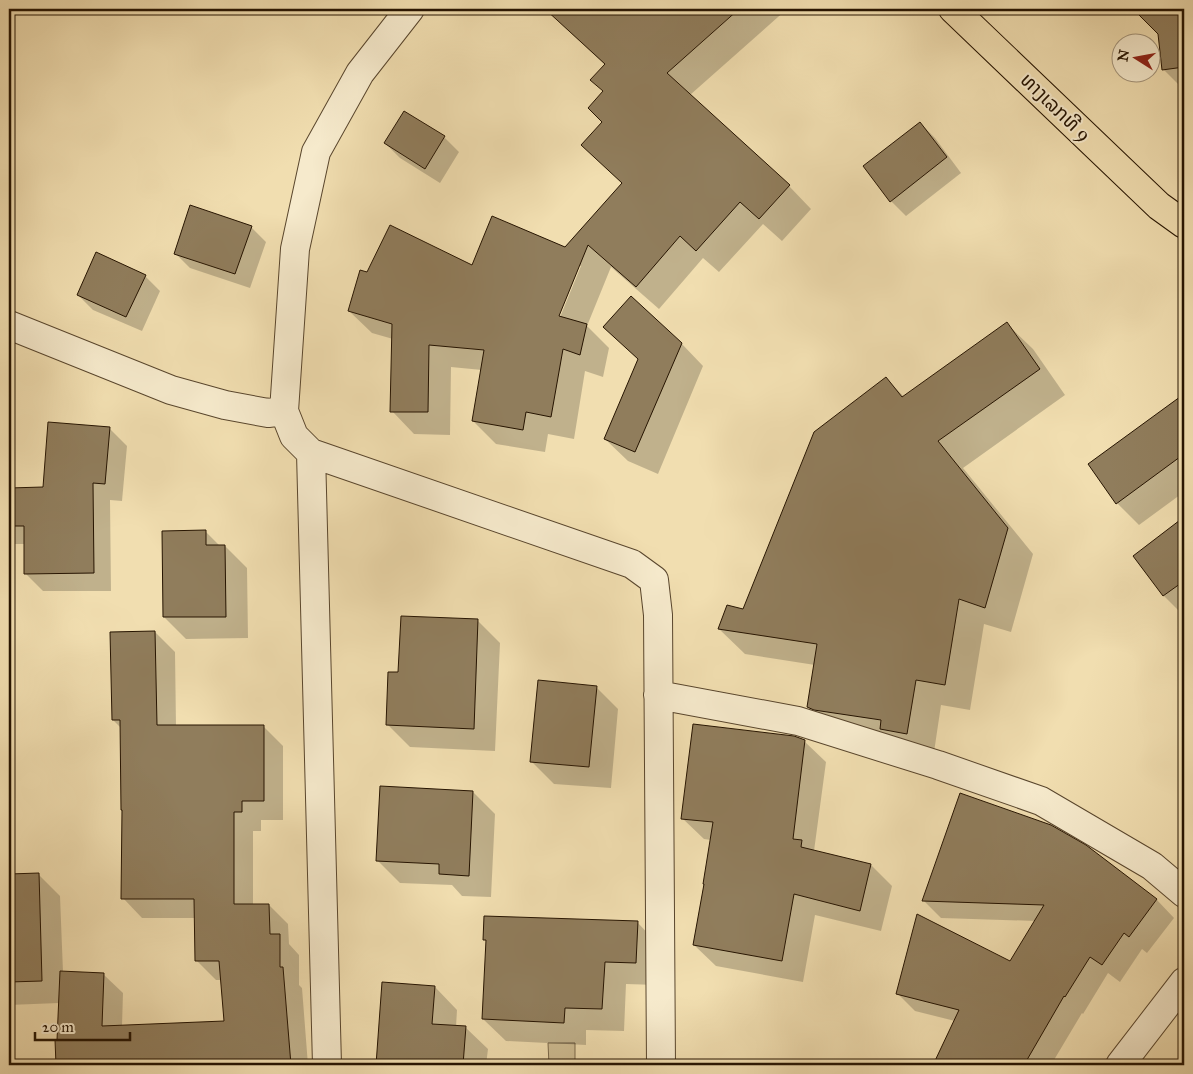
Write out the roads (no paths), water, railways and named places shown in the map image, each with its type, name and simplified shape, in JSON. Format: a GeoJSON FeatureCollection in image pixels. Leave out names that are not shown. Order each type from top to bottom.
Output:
{"type":"FeatureCollection","features":[{"type":"Feature","properties":{"kind":"main road","name":"ທາງເລກທີ 9"},"geometry":{"type":"LineString","coordinates":[[953,9],[1159,206],[1184,224]]}},
{"type":"Feature","properties":{"kind":"main road","name":"ທາງເລກທີ 9"},"geometry":{"type":"LineString","coordinates":[[1159,206],[1184,240]]}},
{"type":"Feature","properties":{"kind":"street"},"geometry":{"type":"LineString","coordinates":[[410,9],[360,73],[316,152],[295,249],[284,411],[294,436],[311,453],[632,564],[654,580],[658,615],[661,1065]]}},
{"type":"Feature","properties":{"kind":"street"},"geometry":{"type":"LineString","coordinates":[[9,325],[171,390],[225,405],[268,413],[284,411]]}},
{"type":"Feature","properties":{"kind":"street"},"geometry":{"type":"LineString","coordinates":[[311,453],[327,1065]]}},
{"type":"Feature","properties":{"kind":"street"},"geometry":{"type":"LineString","coordinates":[[658,695],[798,721],[938,765],[1041,801],[1152,866],[1184,892]]}},
{"type":"Feature","properties":{"kind":"street"},"geometry":{"type":"LineString","coordinates":[[1120,1065],[1184,982]]}}]}
